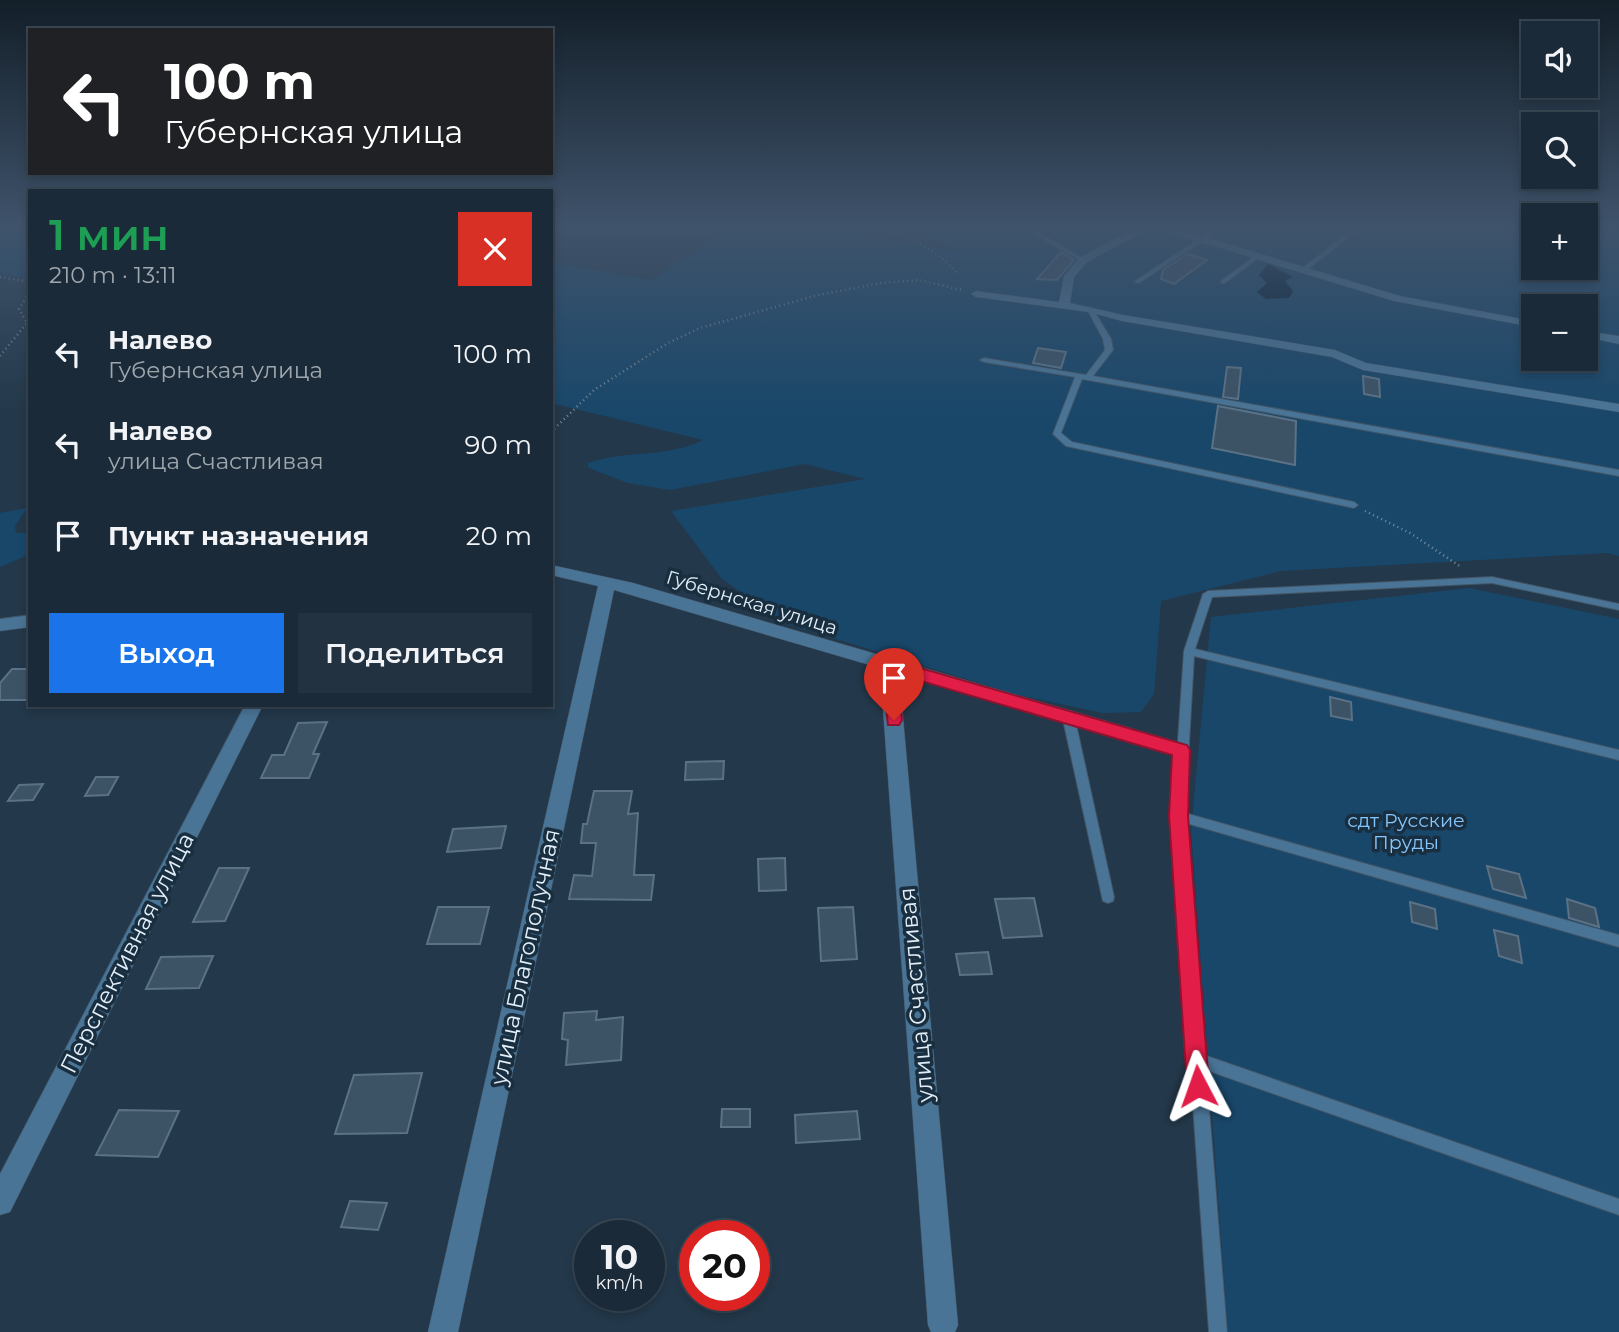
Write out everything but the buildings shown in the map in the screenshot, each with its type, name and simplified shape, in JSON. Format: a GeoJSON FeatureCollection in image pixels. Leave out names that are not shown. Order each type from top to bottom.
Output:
{"type":"FeatureCollection","features":[{"type":"Feature","properties":{"kind":"street"},"geometry":{"type":"LineString","coordinates":[[1064,305],[1067,288]]}},
{"type":"Feature","properties":{"kind":"street"},"geometry":{"type":"LineString","coordinates":[[1361,288],[1398,299],[1521,322]]}},
{"type":"Feature","properties":{"kind":"street"},"geometry":{"type":"LineString","coordinates":[[976,295],[1090,309],[1122,318],[1335,354],[1363,366],[1619,408]]}},
{"type":"Feature","properties":{"kind":"street"},"geometry":{"type":"LineString","coordinates":[[1598,336],[1619,340]]}},
{"type":"Feature","properties":{"kind":"street","name":"Губернская улица"},"geometry":{"type":"LineString","coordinates":[[553,570],[607,583],[1181,750]]}},
{"type":"Feature","properties":{"kind":"street","name":"улица Благополучная"},"geometry":{"type":"LineString","coordinates":[[443,1332],[607,583]]}},
{"type":"Feature","properties":{"kind":"street"},"geometry":{"type":"LineString","coordinates":[[0,625],[28,621]]}},
{"type":"Feature","properties":{"kind":"street","name":"улица Счастливая"},"geometry":{"type":"LineString","coordinates":[[889,665],[943,1325]]}},
{"type":"Feature","properties":{"kind":"street","name":"Перспективная улица"},"geometry":{"type":"LineString","coordinates":[[0,1202],[253,707]]}},
{"type":"Feature","properties":{"kind":"lane"},"geometry":{"type":"LineString","coordinates":[[1090,309],[1107,339],[1109,350],[1084,377],[1057,434],[1069,444],[1354,505]]}},
{"type":"Feature","properties":{"kind":"lane"},"geometry":{"type":"LineString","coordinates":[[984,360],[1619,473]]}},
{"type":"Feature","properties":{"kind":"lane"},"geometry":{"type":"LineString","coordinates":[[1217,1332],[1178,816],[1189,651],[1208,594],[1492,580],[1619,607]]}},
{"type":"Feature","properties":{"kind":"lane"},"geometry":{"type":"LineString","coordinates":[[1189,651],[1619,755]]}},
{"type":"Feature","properties":{"kind":"lane"},"geometry":{"type":"LineString","coordinates":[[1068,715],[1108,897]]}},
{"type":"Feature","properties":{"kind":"lane"},"geometry":{"type":"LineString","coordinates":[[1178,816],[1619,941]]}},
{"type":"Feature","properties":{"kind":"lane"},"geometry":{"type":"LineString","coordinates":[[1196,1059],[1619,1207]]}},
{"type":"Feature","properties":{"kind":"path"},"geometry":{"type":"LineString","coordinates":[[553,430],[594,390],[668,344],[700,328],[743,314],[846,288]]}},
{"type":"Feature","properties":{"kind":"path"},"geometry":{"type":"LineString","coordinates":[[954,288],[976,295]]}},
{"type":"Feature","properties":{"kind":"path"},"geometry":{"type":"LineString","coordinates":[[0,356],[27,323],[19,309],[28,294]]}},
{"type":"Feature","properties":{"kind":"path"},"geometry":{"type":"LineString","coordinates":[[1354,505],[1410,533],[1462,568],[1492,580]]}},
{"type":"Feature","properties":{"kind":"green space"},"geometry":{"type":"Polygon","coordinates":[[[553,288],[1619,288],[1619,556],[1608,553],[1281,571],[1161,601],[1154,694],[1141,712],[1103,713],[1019,695],[787,624],[722,579],[671,511],[865,479],[805,464],[670,490],[628,483],[588,467],[588,463],[602,459],[690,446],[703,440],[553,403],[553,288]]]}},
{"type":"Feature","properties":{"kind":"green space"},"geometry":{"type":"Polygon","coordinates":[[[27,508],[15,526],[16,533],[28,533],[28,555],[0,567],[0,513],[27,508]]]}},
{"type":"Feature","properties":{"kind":"green space","name":"сдт Русские Пруды"},"geometry":{"type":"Polygon","coordinates":[[[1469,588],[1619,619],[1619,1332],[1228,1332],[1191,830],[1211,617],[1469,588]]]}},
{"type":"Feature","properties":{"kind":"shaded area"},"geometry":{"type":"Polygon","coordinates":[[[1261,288],[1291,288],[1293,291],[1289,298],[1266,299],[1257,292],[1261,288]]]}},
{"type":"Feature","properties":{"kind":"route"},"geometry":{"type":"LineString","coordinates":[[894,720],[889,665],[1181,750],[1178,816],[1198,1086]]}}]}
